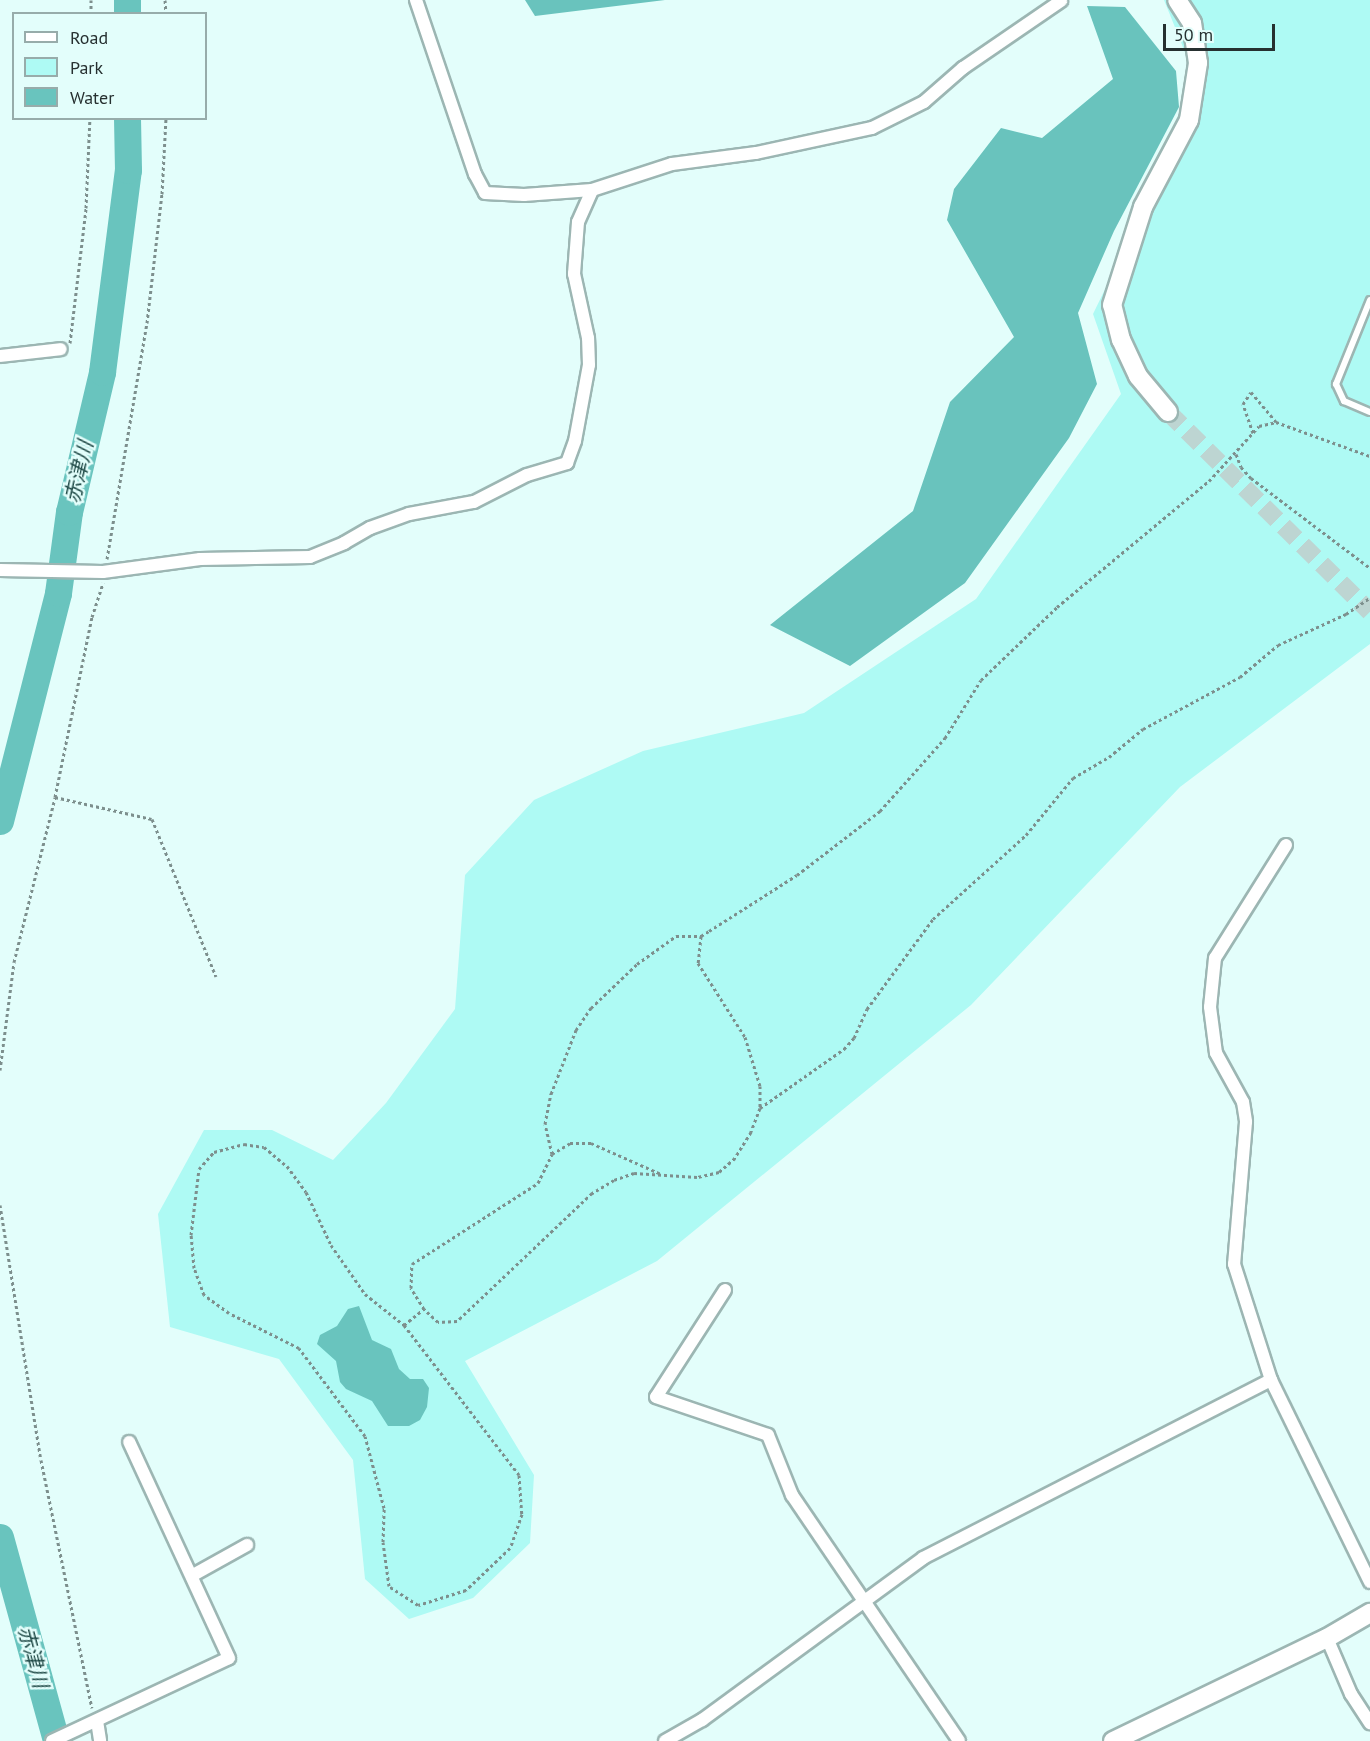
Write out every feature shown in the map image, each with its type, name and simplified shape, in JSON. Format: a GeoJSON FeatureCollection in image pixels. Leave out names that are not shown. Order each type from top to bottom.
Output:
{"type":"FeatureCollection","features":[{"type":"Feature","properties":{"kind":"street"},"geometry":{"type":"LineString","coordinates":[[416,0],[475,174],[485,193],[559,195],[592,190],[672,164],[756,153],[872,128],[924,102],[963,68],[1061,1]]}},
{"type":"Feature","properties":{"kind":"street"},"geometry":{"type":"LineString","coordinates":[[1168,412],[1138,376],[1120,340],[1112,305],[1143,207],[1189,120],[1198,63],[1191,23],[1181,1]]}},
{"type":"Feature","properties":{"kind":"street"},"geometry":{"type":"LineString","coordinates":[[0,570],[105,572],[210,559],[310,557],[344,543],[369,528],[409,514],[474,502],[527,475],[567,463],[575,441],[589,365],[588,338],[573,274],[578,222],[592,190]]}},
{"type":"Feature","properties":{"kind":"street"},"geometry":{"type":"LineString","coordinates":[[0,356],[61,349]]}},
{"type":"Feature","properties":{"kind":"street"},"geometry":{"type":"LineString","coordinates":[[1286,845],[1215,958],[1210,1007],[1216,1053],[1243,1102],[1246,1122],[1234,1264],[1271,1380],[1370,1582]]}},
{"type":"Feature","properties":{"kind":"street"},"geometry":{"type":"LineString","coordinates":[[725,1290],[657,1397],[768,1435],[792,1495],[959,1741]]}},
{"type":"Feature","properties":{"kind":"street"},"geometry":{"type":"LineString","coordinates":[[665,1741],[702,1720],[865,1600],[944,1547],[1271,1380]]}},
{"type":"Feature","properties":{"kind":"street"},"geometry":{"type":"LineString","coordinates":[[52,1741],[97,1722],[229,1658],[193,1575],[129,1442]]}},
{"type":"Feature","properties":{"kind":"street"},"geometry":{"type":"LineString","coordinates":[[193,1575],[247,1545]]}},
{"type":"Feature","properties":{"kind":"street"},"geometry":{"type":"LineString","coordinates":[[1113,1741],[1327,1638],[1370,1613]]}},
{"type":"Feature","properties":{"kind":"street"},"geometry":{"type":"LineString","coordinates":[[1327,1638],[1351,1694],[1370,1723]]}},
{"type":"Feature","properties":{"kind":"street"},"geometry":{"type":"LineString","coordinates":[[97,1722],[100,1741]]}},
{"type":"Feature","properties":{"kind":"lane"},"geometry":{"type":"LineString","coordinates":[[1370,300],[1336,384],[1344,400],[1370,412]]}},
{"type":"Feature","properties":{"kind":"path"},"geometry":{"type":"LineString","coordinates":[[61,349],[72,342],[86,208],[90,120]]}},
{"type":"Feature","properties":{"kind":"path"},"geometry":{"type":"LineString","coordinates":[[0,1070],[14,962],[55,797],[92,616],[105,572],[147,323],[162,194],[166,120]]}},
{"type":"Feature","properties":{"kind":"path"},"geometry":{"type":"LineString","coordinates":[[1253,433],[1243,404],[1251,392],[1276,422],[1370,456]]}},
{"type":"Feature","properties":{"kind":"path"},"geometry":{"type":"LineString","coordinates":[[552,1154],[545,1124],[551,1094],[576,1030],[598,1001],[662,943],[676,936],[701,936],[797,875],[880,811],[945,738],[981,680],[1057,607],[1209,481],[1259,426],[1276,422]]}},
{"type":"Feature","properties":{"kind":"path"},"geometry":{"type":"LineString","coordinates":[[1236,453],[1240,467],[1251,478],[1370,568]]}},
{"type":"Feature","properties":{"kind":"path"},"geometry":{"type":"LineString","coordinates":[[760,1108],[844,1049],[854,1038],[867,1009],[933,919],[1026,835],[1073,778],[1109,757],[1143,729],[1240,677],[1278,645],[1346,614],[1370,598]]}},
{"type":"Feature","properties":{"kind":"path"},"geometry":{"type":"LineString","coordinates":[[55,797],[152,819],[216,977]]}},
{"type":"Feature","properties":{"kind":"path"},"geometry":{"type":"LineString","coordinates":[[662,1175],[591,1143],[570,1143],[552,1154],[538,1183],[412,1264],[411,1288],[424,1309],[438,1322],[457,1321],[592,1193],[634,1173],[662,1175],[697,1177],[719,1172],[735,1158],[751,1132],[760,1108],[760,1086],[745,1037],[698,963],[701,936]]}},
{"type":"Feature","properties":{"kind":"path"},"geometry":{"type":"LineString","coordinates":[[244,1144],[264,1147],[287,1166],[306,1192],[354,1282],[404,1325],[519,1475],[522,1514],[510,1548],[466,1590],[418,1605],[389,1586],[383,1542],[384,1508],[364,1436],[299,1348],[229,1313],[204,1295],[194,1268],[190,1235],[199,1169],[214,1152],[244,1144]]}},
{"type":"Feature","properties":{"kind":"path"},"geometry":{"type":"LineString","coordinates":[[0,1205],[73,1630],[97,1722]]}},
{"type":"Feature","properties":{"kind":"path"},"geometry":{"type":"LineString","coordinates":[[404,1325],[424,1309]]}},
{"type":"Feature","properties":{"kind":"green space"},"geometry":{"type":"Polygon","coordinates":[[[1164,0],[1370,0],[1370,644],[1180,787],[971,1005],[657,1261],[465,1361],[534,1475],[530,1543],[473,1598],[409,1619],[365,1579],[353,1460],[279,1359],[170,1327],[158,1214],[204,1130],[272,1130],[333,1160],[386,1103],[455,1009],[465,875],[534,800],[643,751],[804,713],[976,599],[1121,394],[1093,314],[1201,92],[1164,0]]]}},
{"type":"Feature","properties":{"kind":"shaded area"},"geometry":{"type":"Polygon","coordinates":[[[525,0],[665,0],[535,16],[525,0]]]}},
{"type":"Feature","properties":{"kind":"shaded area"},"geometry":{"type":"Polygon","coordinates":[[[1087,6],[1125,7],[1176,71],[1179,107],[1114,231],[1078,313],[1097,384],[1069,438],[965,583],[850,666],[770,625],[913,511],[950,402],[1014,337],[947,220],[954,189],[1001,128],[1042,138],[1113,79],[1087,6]]]}},
{"type":"Feature","properties":{"kind":"water"},"geometry":{"type":"Polygon","coordinates":[[[359,1306],[372,1340],[391,1349],[399,1369],[410,1379],[423,1379],[429,1388],[427,1407],[420,1420],[409,1426],[388,1426],[372,1401],[346,1389],[340,1382],[336,1361],[317,1344],[320,1335],[337,1326],[348,1309],[359,1306]]]}},
{"type":"Feature","properties":{"kind":"waterway","name":"赤津川"},"geometry":{"type":"LineString","coordinates":[[127,0],[127,12]]}},
{"type":"Feature","properties":{"kind":"waterway","name":"赤津川"},"geometry":{"type":"LineString","coordinates":[[0,821],[58,593],[69,512],[102,372],[128,170],[127,120]]}},
{"type":"Feature","properties":{"kind":"waterway","name":"赤津川"},"geometry":{"type":"LineString","coordinates":[[0,1537],[56,1741]]}},
{"type":"Feature","properties":{"kind":"tunnel"},"geometry":{"type":"LineString","coordinates":[[1168,412],[1370,612]]}}]}
